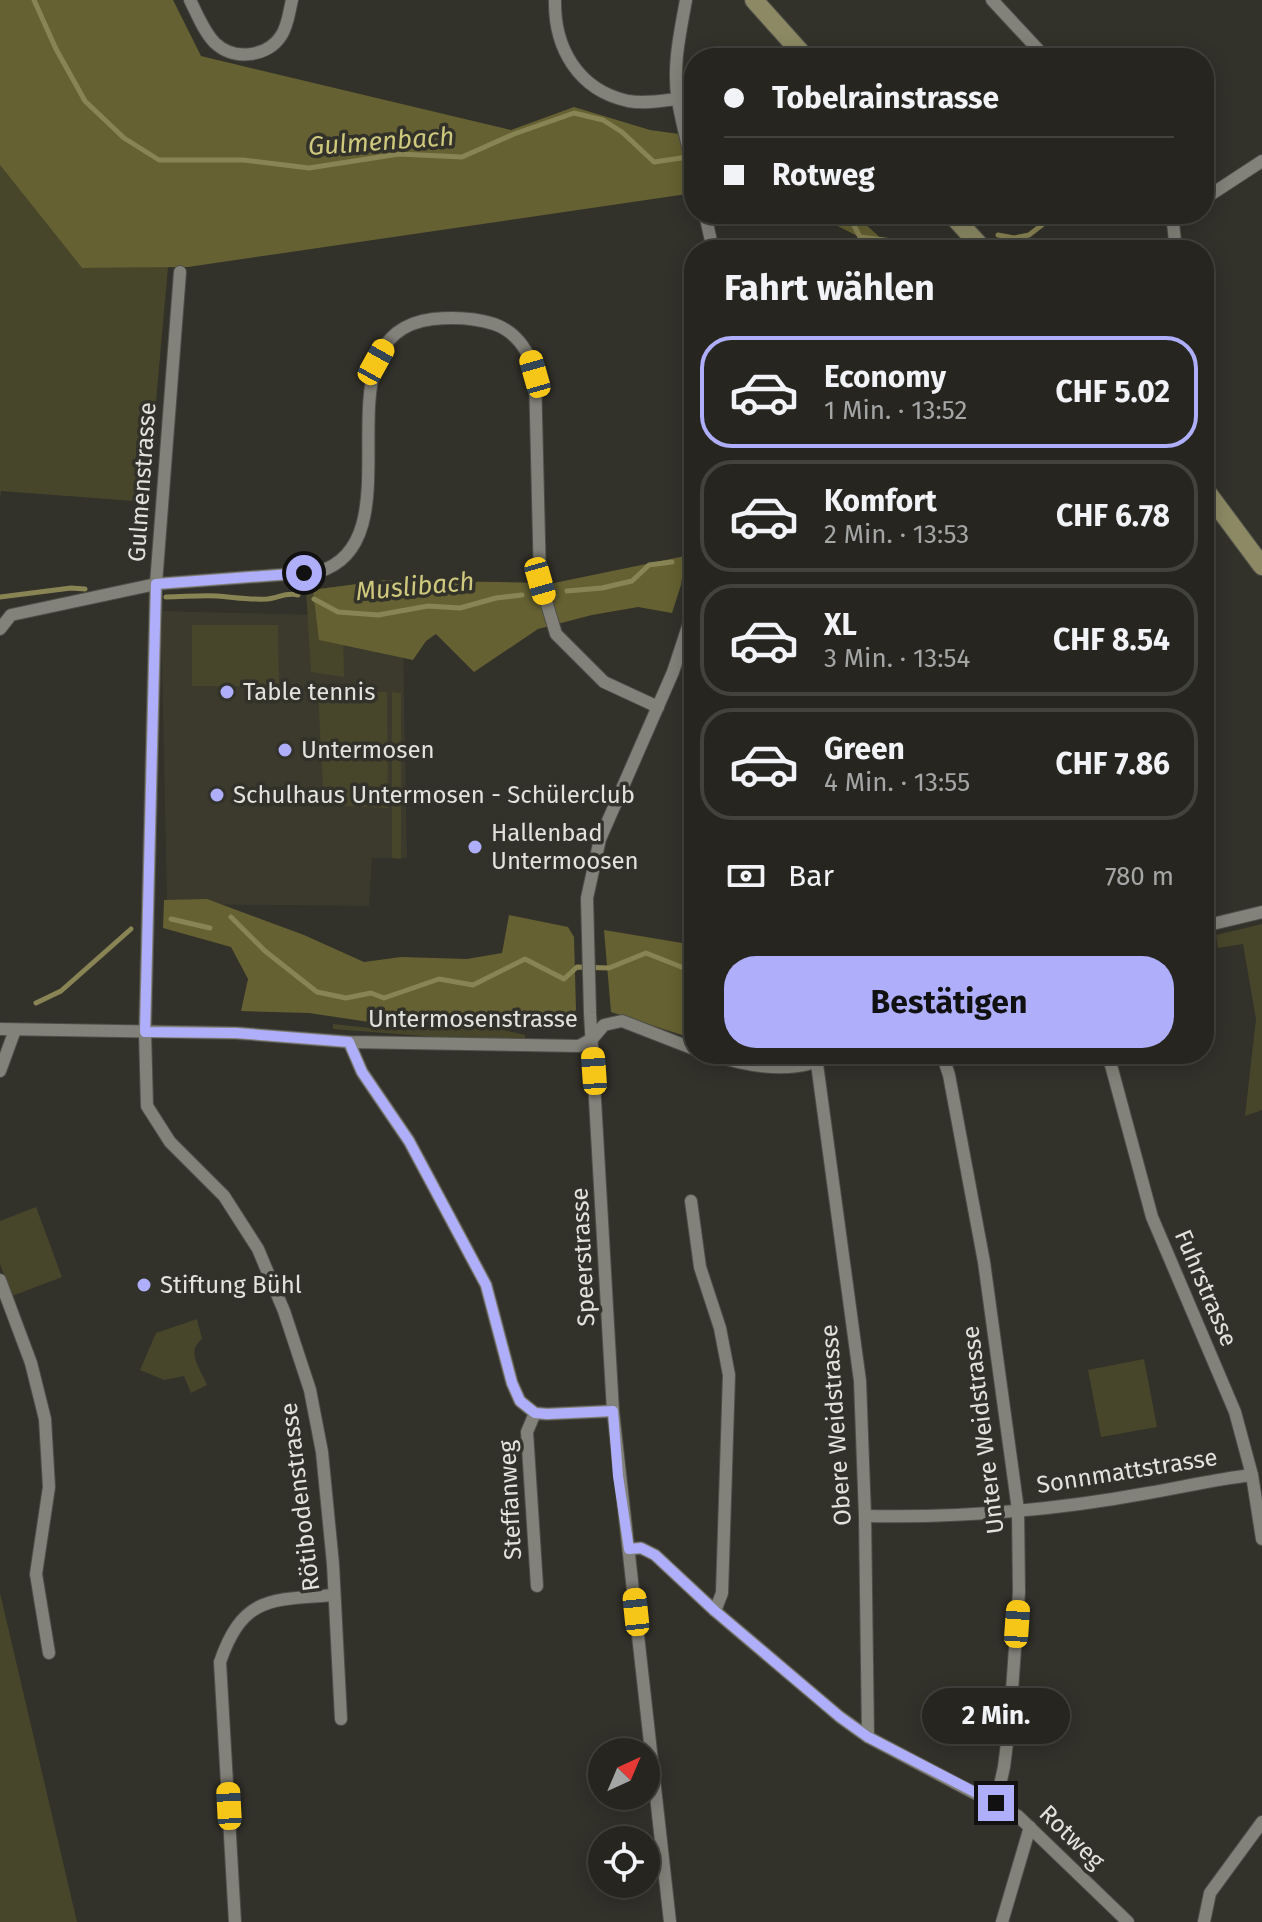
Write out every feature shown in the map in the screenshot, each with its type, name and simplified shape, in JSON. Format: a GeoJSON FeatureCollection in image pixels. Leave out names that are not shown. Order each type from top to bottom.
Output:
{"type":"FeatureCollection","features":[{"type":"Feature","properties":{"kind":"main road"},"geometry":{"type":"LineString","coordinates":[[754,0],[797,48]]}},
{"type":"Feature","properties":{"kind":"main road"},"geometry":{"type":"LineString","coordinates":[[960,224],[975,240]]}},
{"type":"Feature","properties":{"kind":"main road"},"geometry":{"type":"LineString","coordinates":[[1214,501],[1262,566]]}},
{"type":"Feature","properties":{"kind":"street"},"geometry":{"type":"LineString","coordinates":[[190,0],[217,44],[227,50],[249,55],[271,46],[281,37],[292,0]]}},
{"type":"Feature","properties":{"kind":"street"},"geometry":{"type":"LineString","coordinates":[[555,0],[558,39],[569,60],[592,86],[628,101],[677,99]]}},
{"type":"Feature","properties":{"kind":"street"},"geometry":{"type":"LineString","coordinates":[[684,130],[677,99],[677,56],[686,0]]}},
{"type":"Feature","properties":{"kind":"street"},"geometry":{"type":"LineString","coordinates":[[992,0],[1037,48]]}},
{"type":"Feature","properties":{"kind":"street"},"geometry":{"type":"LineString","coordinates":[[1214,192],[1262,161]]}},
{"type":"Feature","properties":{"kind":"street","name":"Gulmenstrasse"},"geometry":{"type":"LineString","coordinates":[[145,1032],[156,584],[180,272]]}},
{"type":"Feature","properties":{"kind":"street"},"geometry":{"type":"LineString","coordinates":[[0,629],[11,615],[156,584],[318,572],[332,568],[357,542],[362,526],[366,505],[371,390],[376,362],[386,344],[399,331],[424,320],[487,322],[509,331],[520,342],[530,356],[535,374],[540,581],[556,634],[604,682],[658,707]]}},
{"type":"Feature","properties":{"kind":"street","name":"Speerstrasse"},"geometry":{"type":"LineString","coordinates":[[670,1922],[629,1549],[618,1476],[590,1013],[588,927],[589,885],[600,839],[684,642]]}},
{"type":"Feature","properties":{"kind":"street"},"geometry":{"type":"LineString","coordinates":[[1214,924],[1262,912]]}},
{"type":"Feature","properties":{"kind":"street","name":"Untermosenstrasse"},"geometry":{"type":"LineString","coordinates":[[0,1029],[236,1033],[349,1042],[579,1046],[592,1039],[604,1025],[622,1021],[684,1045]]}},
{"type":"Feature","properties":{"kind":"street"},"geometry":{"type":"LineString","coordinates":[[0,1071],[15,1030]]}},
{"type":"Feature","properties":{"kind":"street","name":"Rötibodenstrasse"},"geometry":{"type":"LineString","coordinates":[[145,1032],[147,1106],[170,1142],[224,1196],[258,1249],[284,1311],[310,1390],[322,1452],[341,1719]]}},
{"type":"Feature","properties":{"kind":"street"},"geometry":{"type":"LineString","coordinates":[[349,1042],[362,1072],[409,1141],[486,1285],[512,1383],[520,1401],[535,1413],[613,1411]]}},
{"type":"Feature","properties":{"kind":"street"},"geometry":{"type":"LineString","coordinates":[[739,1064],[767,1067],[817,1064]]}},
{"type":"Feature","properties":{"kind":"street","name":"Obere Weidstrasse"},"geometry":{"type":"LineString","coordinates":[[817,1064],[860,1381],[868,1737]]}},
{"type":"Feature","properties":{"kind":"street","name":"Untere Weidstrasse"},"geometry":{"type":"LineString","coordinates":[[945,1064],[984,1262],[1018,1510],[1019,1592],[1011,1703],[1004,1767],[996,1803]]}},
{"type":"Feature","properties":{"kind":"street","name":"Fuhrstrasse"},"geometry":{"type":"LineString","coordinates":[[1111,1064],[1152,1217],[1235,1412],[1252,1475],[1262,1539]]}},
{"type":"Feature","properties":{"kind":"street"},"geometry":{"type":"LineString","coordinates":[[691,1201],[700,1267],[720,1328],[729,1375],[722,1593],[715,1611]]}},
{"type":"Feature","properties":{"kind":"street"},"geometry":{"type":"LineString","coordinates":[[0,1280],[31,1363],[45,1419],[49,1487],[36,1574],[49,1653]]}},
{"type":"Feature","properties":{"kind":"street","name":"Steffanweg"},"geometry":{"type":"LineString","coordinates":[[535,1413],[527,1432],[537,1586]]}},
{"type":"Feature","properties":{"kind":"street","name":"Sonnmattstrasse"},"geometry":{"type":"LineString","coordinates":[[865,1516],[907,1517],[1018,1510],[1147,1494],[1215,1479],[1252,1475]]}},
{"type":"Feature","properties":{"kind":"street","name":"Rotweg"},"geometry":{"type":"LineString","coordinates":[[629,1549],[648,1550],[715,1611],[868,1737],[1018,1816],[1128,1922]]}},
{"type":"Feature","properties":{"kind":"street"},"geometry":{"type":"LineString","coordinates":[[235,1922],[220,1662],[229,1636],[248,1611],[275,1600],[334,1595]]}},
{"type":"Feature","properties":{"kind":"street"},"geometry":{"type":"LineString","coordinates":[[1204,1922],[1210,1893],[1262,1822]]}},
{"type":"Feature","properties":{"kind":"street"},"geometry":{"type":"LineString","coordinates":[[1002,1922],[1030,1827]]}},
{"type":"Feature","properties":{"kind":"shaded area"},"geometry":{"type":"Polygon","coordinates":[[[0,0],[173,0],[201,56],[511,130],[574,107],[650,130],[684,135],[684,194],[188,267],[82,268],[0,165],[0,0]]]}},
{"type":"Feature","properties":{"kind":"shaded area"},"geometry":{"type":"Polygon","coordinates":[[[0,165],[82,268],[168,267],[147,502],[1,491],[0,498],[0,165]]]}},
{"type":"Feature","properties":{"kind":"shaded area"},"geometry":{"type":"Polygon","coordinates":[[[834,224],[865,224],[883,240],[865,240],[834,224]]]}},
{"type":"Feature","properties":{"kind":"shaded area"},"geometry":{"type":"Polygon","coordinates":[[[684,556],[681,585],[672,613],[638,607],[538,629],[474,672],[436,634],[426,641],[413,660],[319,640],[313,590],[385,580],[554,583],[684,556]]]}},
{"type":"Feature","properties":{"kind":"shaded area"},"geometry":{"type":"Polygon","coordinates":[[[342,586],[344,677],[311,672],[306,590],[342,586]]]}},
{"type":"Feature","properties":{"kind":"shaded area","name":"Untermosen"},"geometry":{"type":"Polygon","coordinates":[[[161,611],[320,615],[403,642],[407,858],[372,858],[369,906],[167,904],[161,611]]]}},
{"type":"Feature","properties":{"kind":"shaded area"},"geometry":{"type":"Polygon","coordinates":[[[192,625],[278,625],[279,686],[192,686],[192,625]]]}},
{"type":"Feature","properties":{"kind":"shaded area"},"geometry":{"type":"Polygon","coordinates":[[[318,692],[387,692],[388,808],[324,805],[318,692]]]}},
{"type":"Feature","properties":{"kind":"shaded area"},"geometry":{"type":"Polygon","coordinates":[[[392,692],[401,693],[401,859],[392,858],[392,692]]]}},
{"type":"Feature","properties":{"kind":"shaded area"},"geometry":{"type":"Polygon","coordinates":[[[207,899],[304,935],[364,962],[401,957],[467,959],[502,953],[509,915],[568,927],[574,937],[576,1010],[567,1021],[474,1019],[389,1025],[309,1013],[241,1011],[248,979],[231,947],[163,928],[164,900],[207,899]]]}},
{"type":"Feature","properties":{"kind":"shaded area"},"geometry":{"type":"Polygon","coordinates":[[[1262,924],[1262,1110],[1245,1116],[1256,1019],[1243,944],[1218,948],[1216,935],[1262,924]]]}},
{"type":"Feature","properties":{"kind":"shaded area"},"geometry":{"type":"Polygon","coordinates":[[[604,930],[684,943],[684,1036],[611,1012],[604,930]]]}},
{"type":"Feature","properties":{"kind":"shaded area"},"geometry":{"type":"Polygon","coordinates":[[[333,1024],[389,1030],[495,1028],[525,1035],[525,1039],[436,1037],[333,1029],[333,1024]]]}},
{"type":"Feature","properties":{"kind":"shaded area"},"geometry":{"type":"Polygon","coordinates":[[[36,1207],[62,1277],[12,1296],[0,1264],[0,1221],[36,1207]]]}},
{"type":"Feature","properties":{"kind":"shaded area"},"geometry":{"type":"Polygon","coordinates":[[[197,1319],[202,1339],[197,1344],[195,1355],[207,1385],[191,1393],[184,1376],[164,1380],[140,1370],[156,1333],[197,1319]]]}},
{"type":"Feature","properties":{"kind":"shaded area"},"geometry":{"type":"Polygon","coordinates":[[[1144,1359],[1157,1427],[1101,1437],[1088,1370],[1144,1359]]]}},
{"type":"Feature","properties":{"kind":"shaded area"},"geometry":{"type":"Polygon","coordinates":[[[0,1593],[77,1922],[0,1922],[0,1593]]]}},
{"type":"Feature","properties":{"kind":"waterway","name":"Gulmenbach"},"geometry":{"type":"LineString","coordinates":[[34,0],[56,49],[85,101],[124,138],[159,160],[243,160],[309,168],[399,154],[462,157],[574,113],[603,120],[622,132],[654,162],[684,158]]}},
{"type":"Feature","properties":{"kind":"waterway","name":"Gulmenbach"},"geometry":{"type":"LineString","coordinates":[[853,224],[860,237],[884,240]]}},
{"type":"Feature","properties":{"kind":"waterway","name":"Gulmenbach"},"geometry":{"type":"LineString","coordinates":[[998,235],[1014,238],[1029,235],[1043,224]]}},
{"type":"Feature","properties":{"kind":"waterway","name":"Muslibach"},"geometry":{"type":"LineString","coordinates":[[567,591],[632,581],[649,565],[672,562]]}},
{"type":"Feature","properties":{"kind":"waterway","name":"Muslibach"},"geometry":{"type":"LineString","coordinates":[[0,597],[85,589]]}},
{"type":"Feature","properties":{"kind":"waterway","name":"Muslibach"},"geometry":{"type":"LineString","coordinates":[[166,597],[261,599],[298,595]]}},
{"type":"Feature","properties":{"kind":"waterway","name":"Muslibach"},"geometry":{"type":"LineString","coordinates":[[314,599],[338,612],[378,615],[428,606],[460,608],[522,595]]}},
{"type":"Feature","properties":{"kind":"waterway"},"geometry":{"type":"LineString","coordinates":[[231,917],[265,951],[317,992],[346,998],[371,993],[384,998],[439,979],[473,985],[525,959],[564,979],[577,967],[609,968],[646,953],[684,968]]}},
{"type":"Feature","properties":{"kind":"waterway"},"geometry":{"type":"LineString","coordinates":[[171,919],[210,928]]}},
{"type":"Feature","properties":{"kind":"waterway"},"geometry":{"type":"LineString","coordinates":[[36,1003],[61,991],[131,929]]}},
{"type":"Feature","properties":{"kind":"place","name":"Table tennis"},"geometry":{"type":"Point","coordinates":[227,692]}},
{"type":"Feature","properties":{"kind":"place","name":"Untermosen"},"geometry":{"type":"Point","coordinates":[285,750]}},
{"type":"Feature","properties":{"kind":"place","name":"Schulhaus Untermosen - Schülerclub"},"geometry":{"type":"Point","coordinates":[217,795]}},
{"type":"Feature","properties":{"kind":"place","name":"Hallenbad Untermoosen"},"geometry":{"type":"Point","coordinates":[475,847]}},
{"type":"Feature","properties":{"kind":"place","name":"Stiftung Bühl"},"geometry":{"type":"Point","coordinates":[144,1285]}},
{"type":"Feature","properties":{"kind":"route"},"geometry":{"type":"LineString","coordinates":[[304,573],[156,584],[145,1032],[236,1033],[349,1042],[362,1072],[409,1141],[486,1285],[512,1383],[520,1401],[535,1413],[613,1411],[618,1476],[629,1549],[641,1548],[655,1555],[736,1629],[868,1737],[996,1803]]}}]}
